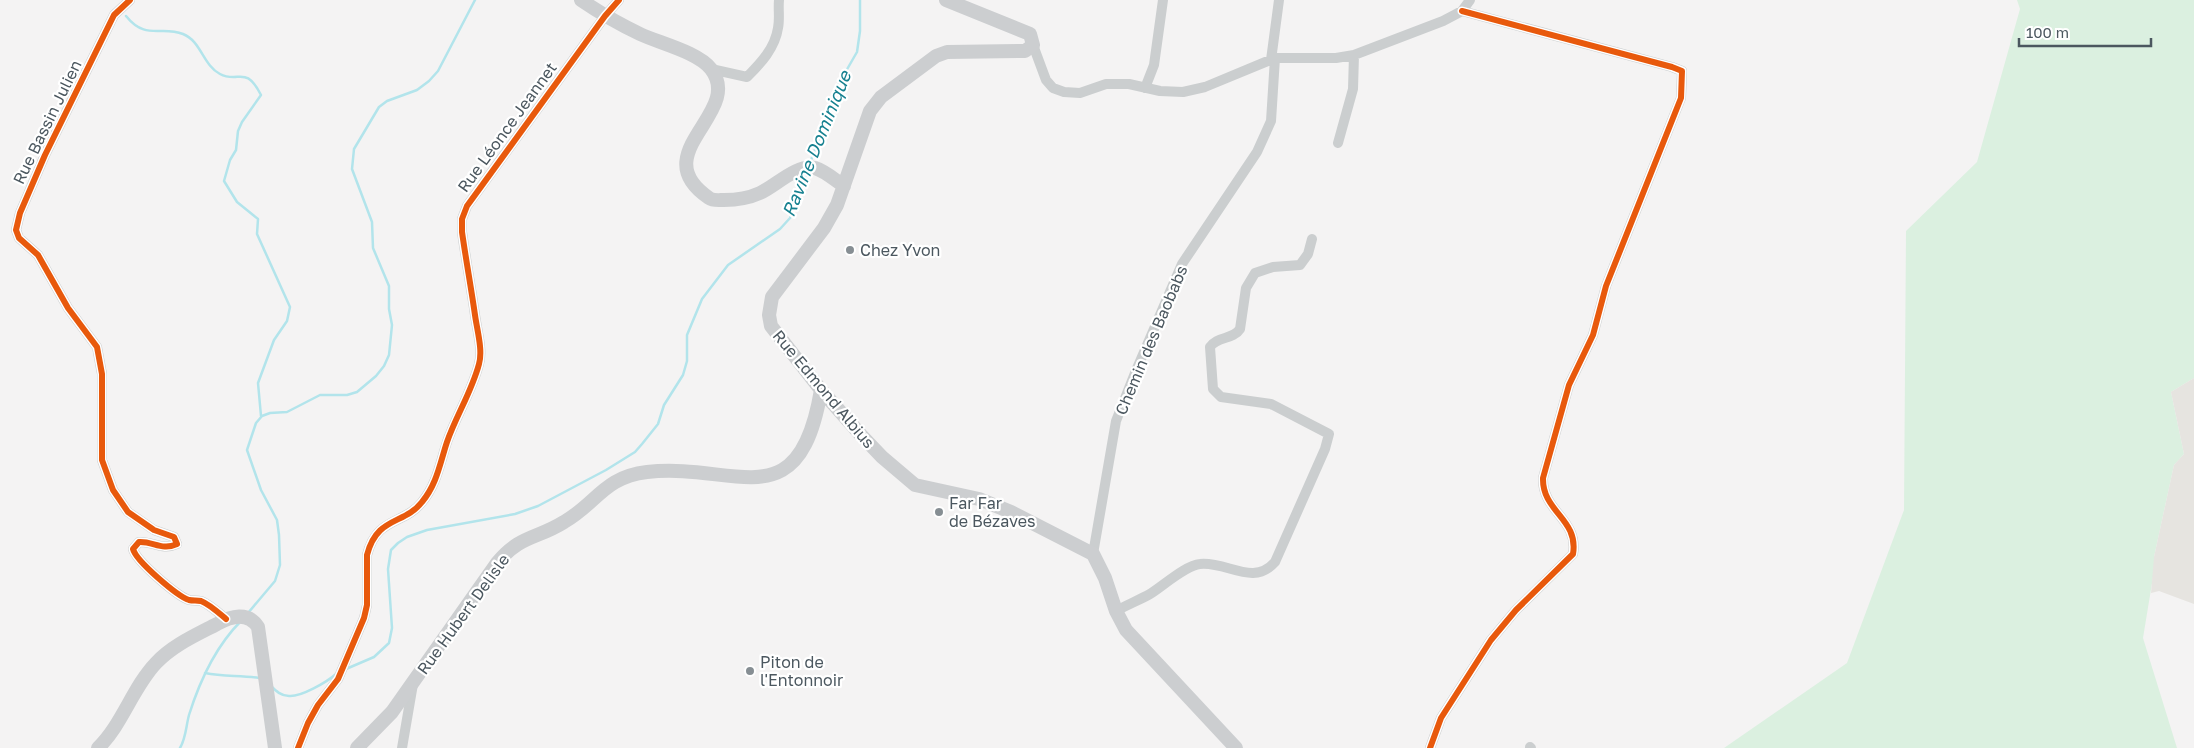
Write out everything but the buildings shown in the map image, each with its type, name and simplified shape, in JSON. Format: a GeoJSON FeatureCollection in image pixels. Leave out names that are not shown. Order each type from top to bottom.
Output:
{"type":"FeatureCollection","features":[{"type":"Feature","properties":{"kind":"main road"},"geometry":{"type":"LineString","coordinates":[[581,0],[605,16],[640,34],[700,59],[711,69],[717,83],[716,100],[708,119],[687,153],[686,169],[692,184],[711,200],[735,200],[760,193],[799,170],[814,168],[839,183]]}},
{"type":"Feature","properties":{"kind":"main road"},"geometry":{"type":"LineString","coordinates":[[946,0],[1030,34],[1033,45]]}},
{"type":"Feature","properties":{"kind":"main road","name":"Rue Edmond Albius"},"geometry":{"type":"LineString","coordinates":[[1033,45],[1025,51],[947,52],[936,56],[881,98],[870,111],[839,183],[824,228],[777,288],[769,306],[771,326],[821,390],[882,457],[915,485],[979,499],[1026,519],[1093,554]]}},
{"type":"Feature","properties":{"kind":"main road","name":"Rue Hubert Delisle"},"geometry":{"type":"LineString","coordinates":[[357,748],[392,712],[497,563],[518,542],[563,523],[578,513],[607,485],[621,478],[645,472],[673,470],[743,478],[760,478],[777,473],[799,455],[809,439],[821,390]]}},
{"type":"Feature","properties":{"kind":"main road"},"geometry":{"type":"LineString","coordinates":[[1093,554],[1105,578],[1116,611],[1126,630],[1236,748]]}},
{"type":"Feature","properties":{"kind":"main road"},"geometry":{"type":"LineString","coordinates":[[98,748],[156,663],[169,651],[232,618],[245,616],[251,619],[258,627],[275,748]]}},
{"type":"Feature","properties":{"kind":"street","name":"Rue Bassin Julien"},"geometry":{"type":"LineString","coordinates":[[130,0],[114,15],[45,155],[20,214],[16,230],[19,238],[38,255],[68,308],[97,346],[102,374],[102,460],[113,490],[128,512],[154,530],[174,537],[177,544],[164,548],[146,541],[139,542],[132,549],[134,554],[144,566],[188,600],[201,602],[232,618]]}},
{"type":"Feature","properties":{"kind":"street","name":"Rue Léonce Jeannet"},"geometry":{"type":"LineString","coordinates":[[298,748],[318,705],[338,678],[364,618],[367,605],[366,555],[368,549],[378,532],[386,524],[413,510],[422,503],[429,492],[437,477],[447,442],[480,362],[478,336],[462,232],[462,219],[467,206],[605,16],[619,0]]}},
{"type":"Feature","properties":{"kind":"street"},"geometry":{"type":"LineString","coordinates":[[711,69],[747,77],[764,60],[775,39],[778,27],[778,0]]}},
{"type":"Feature","properties":{"kind":"street"},"geometry":{"type":"LineString","coordinates":[[1145,88],[1154,65],[1162,0]]}},
{"type":"Feature","properties":{"kind":"street","name":"Chemin des Baobabs"},"geometry":{"type":"LineString","coordinates":[[1093,554],[1116,421],[1182,264],[1258,152],[1268,131],[1271,121],[1273,59],[1279,0]]}},
{"type":"Feature","properties":{"kind":"street"},"geometry":{"type":"LineString","coordinates":[[1033,45],[1046,80],[1053,88],[1064,92],[1080,93],[1106,84],[1129,84],[1160,92],[1183,92],[1206,87],[1273,59],[1336,58],[1354,55],[1443,21],[1462,11],[1470,0]]}},
{"type":"Feature","properties":{"kind":"street"},"geometry":{"type":"LineString","coordinates":[[1430,748],[1441,718],[1491,640],[1516,610],[1573,554],[1575,543],[1572,532],[1548,501],[1543,490],[1543,478],[1570,385],[1593,335],[1606,286],[1681,98],[1683,80],[1682,71],[1672,67],[1462,11]]}},
{"type":"Feature","properties":{"kind":"street"},"geometry":{"type":"LineString","coordinates":[[1338,143],[1352,89],[1354,55]]}},
{"type":"Feature","properties":{"kind":"street"},"geometry":{"type":"LineString","coordinates":[[1116,611],[1150,594],[1199,564],[1220,566],[1252,575],[1268,570],[1275,562],[1325,449],[1329,434],[1271,404],[1221,397],[1213,389],[1210,347],[1214,342],[1236,335],[1240,329],[1246,288],[1255,273],[1273,267],[1300,266],[1308,254],[1312,239]]}},
{"type":"Feature","properties":{"kind":"street"},"geometry":{"type":"LineString","coordinates":[[402,748],[414,683]]}},
{"type":"Feature","properties":{"kind":"green space"},"geometry":{"type":"Polygon","coordinates":[[[2017,0],[2194,0],[2194,378],[2171,392],[2184,454],[2174,465],[2154,557],[2155,565],[2143,638],[2177,748],[1724,748],[1847,663],[1904,510],[1906,231],[1977,162],[2020,9],[2017,0]]]}},
{"type":"Feature","properties":{"kind":"sand"},"geometry":{"type":"Polygon","coordinates":[[[2194,378],[2194,604],[2159,591],[2151,593],[2154,557],[2174,465],[2184,454],[2171,392],[2194,378]]]}},
{"type":"Feature","properties":{"kind":"waterway"},"geometry":{"type":"LineString","coordinates":[[248,613],[275,581],[280,565],[277,520],[261,490],[247,450],[256,423],[262,416],[270,413],[287,412],[320,395],[347,395],[357,392],[376,376],[384,366],[389,355],[392,325],[389,309],[389,286],[373,248],[372,222],[352,169],[354,149],[379,107],[387,101],[417,90],[438,71],[475,0]]}},
{"type":"Feature","properties":{"kind":"waterway","name":"Ravine Dominique"},"geometry":{"type":"LineString","coordinates":[[810,163],[838,85],[857,52],[860,31],[860,0]]}},
{"type":"Feature","properties":{"kind":"waterway"},"geometry":{"type":"LineString","coordinates":[[126,16],[133,24],[140,28],[175,32],[189,37],[214,70],[227,77],[246,77],[251,80],[261,95],[238,131],[236,150],[230,160],[224,181],[237,202],[258,219],[257,234],[290,307],[287,321],[274,340],[258,383],[261,416]]}},
{"type":"Feature","properties":{"kind":"waterway","name":"Ravine Dominique"},"geometry":{"type":"LineString","coordinates":[[346,669],[374,657],[389,643],[392,628],[388,569],[391,550],[398,543],[407,537],[427,530],[515,514],[538,506],[606,470],[635,452],[658,424],[664,405],[683,375],[687,361],[687,335],[702,299],[728,265],[780,229],[790,218],[807,173]]}},
{"type":"Feature","properties":{"kind":"waterway"},"geometry":{"type":"LineString","coordinates":[[180,748],[185,736],[189,715],[203,677],[223,642],[241,621]]}},
{"type":"Feature","properties":{"kind":"waterway","name":"Ravine Dominique"},"geometry":{"type":"LineString","coordinates":[[205,673],[259,678]]}},
{"type":"Feature","properties":{"kind":"waterway","name":"Ravine Dominique"},"geometry":{"type":"LineString","coordinates":[[271,686],[281,694],[294,696],[314,688],[336,674]]}},
{"type":"Feature","properties":{"kind":"cycle path"},"geometry":{"type":"LineString","coordinates":[[130,0],[114,15],[45,155],[20,213],[16,230],[19,238],[38,255],[68,308],[97,347],[102,374],[102,460],[113,490],[128,512],[154,530],[174,537],[177,544],[162,546],[139,542],[133,549],[141,561],[176,592],[189,600],[204,602],[226,619]]}},
{"type":"Feature","properties":{"kind":"cycle path"},"geometry":{"type":"LineString","coordinates":[[298,748],[318,705],[338,679],[364,618],[367,605],[367,555],[371,542],[384,527],[415,509],[427,495],[438,473],[447,442],[476,374],[480,358],[480,346],[462,232],[462,219],[467,206],[605,16],[619,0]]}},
{"type":"Feature","properties":{"kind":"cycle path"},"geometry":{"type":"LineString","coordinates":[[1430,748],[1441,718],[1491,640],[1516,610],[1573,554],[1571,532],[1548,499],[1544,490],[1543,478],[1569,385],[1593,335],[1606,286],[1681,98],[1682,71],[1672,67],[1462,11]]}},
{"type":"Feature","properties":{"kind":"place","name":"Chez Yvon"},"geometry":{"type":"Point","coordinates":[850,250]}},
{"type":"Feature","properties":{"kind":"place","name":"Far Far de Bézaves"},"geometry":{"type":"Point","coordinates":[939,512]}},
{"type":"Feature","properties":{"kind":"place","name":"Piton de l'Entonnoir"},"geometry":{"type":"Point","coordinates":[750,671]}}]}
